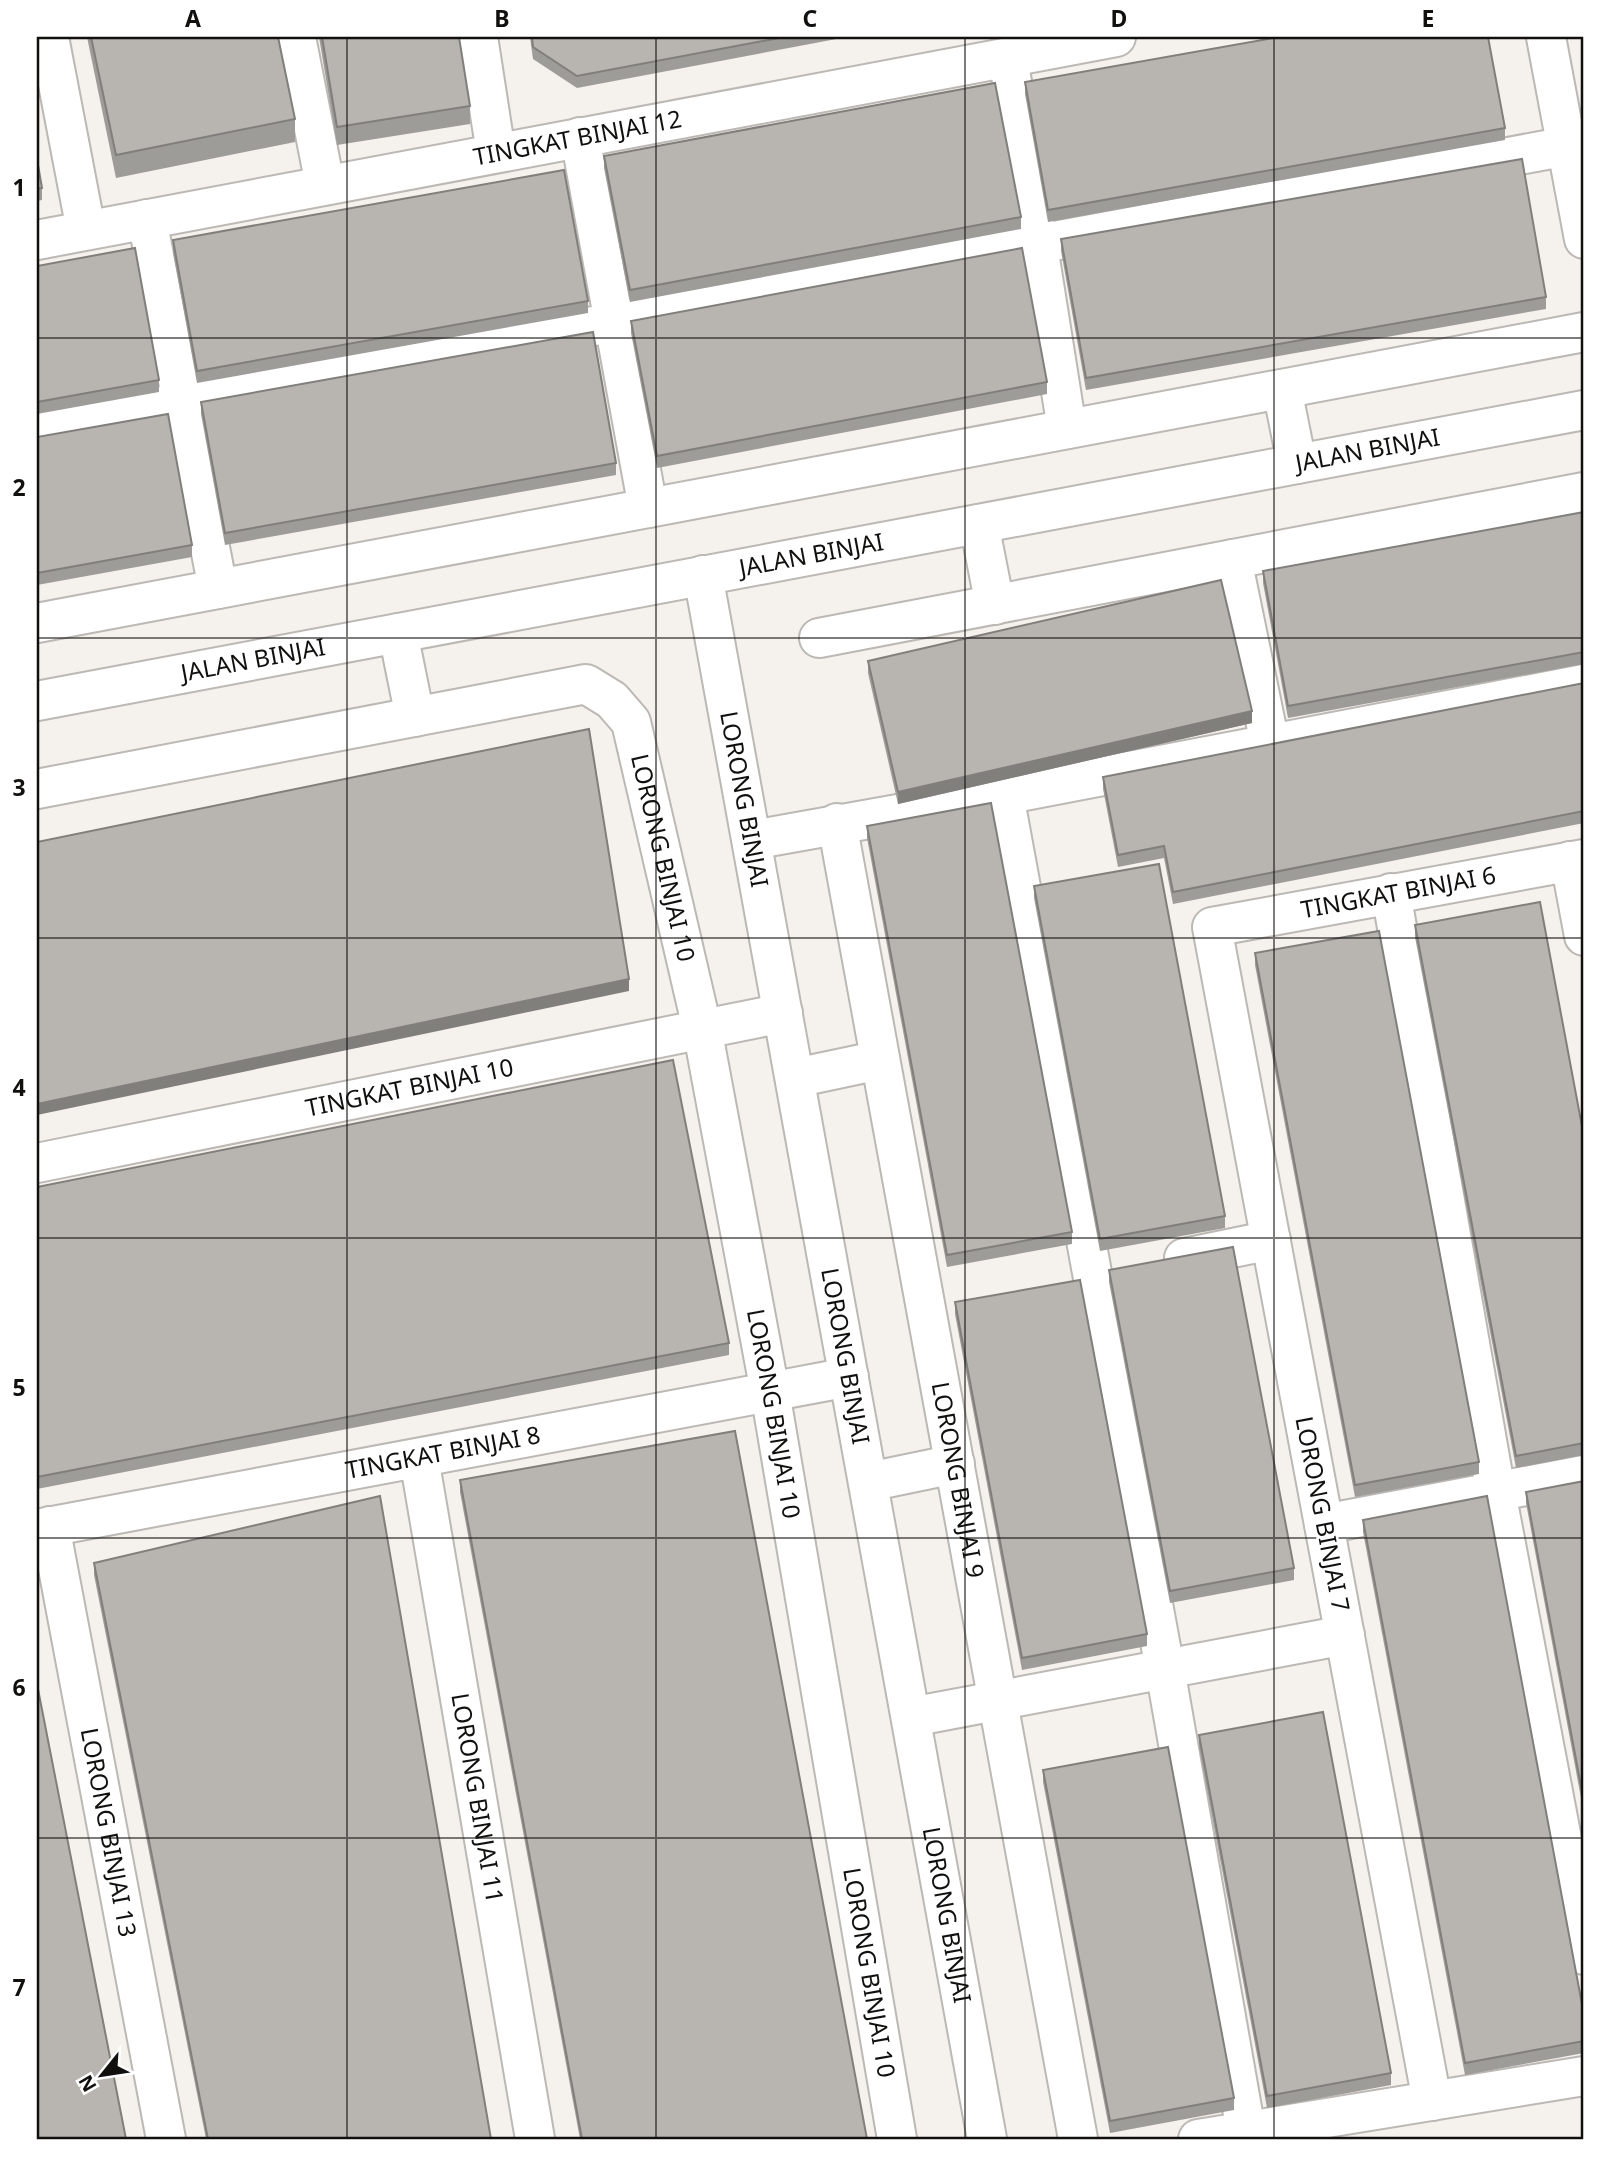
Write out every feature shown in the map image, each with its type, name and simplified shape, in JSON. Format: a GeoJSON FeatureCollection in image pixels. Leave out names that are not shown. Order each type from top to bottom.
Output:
{"type":"FeatureCollection","features":[{"type":"Feature","properties":{"kind":"street"},"geometry":{"type":"LineString","coordinates":[[49,37],[86,230]]}},
{"type":"Feature","properties":{"kind":"street"},"geometry":{"type":"LineString","coordinates":[[296,37],[325,186]]}},
{"type":"Feature","properties":{"kind":"street"},"geometry":{"type":"LineString","coordinates":[[478,37],[496,153]]}},
{"type":"Feature","properties":{"kind":"street","name":"TINGKAT BINJAI 12"},"geometry":{"type":"LineString","coordinates":[[37,240],[1008,57],[1067,41],[1116,37]]}},
{"type":"Feature","properties":{"kind":"street"},"geometry":{"type":"LineString","coordinates":[[1546,37],[1575,144],[1584,239]]}},
{"type":"Feature","properties":{"kind":"street"},"geometry":{"type":"LineString","coordinates":[[1008,57],[1067,429]]}},
{"type":"Feature","properties":{"kind":"street"},"geometry":{"type":"LineString","coordinates":[[580,137],[648,508]]}},
{"type":"Feature","properties":{"kind":"street"},"geometry":{"type":"LineString","coordinates":[[37,429],[1575,144]]}},
{"type":"Feature","properties":{"kind":"street"},"geometry":{"type":"LineString","coordinates":[[147,219],[218,589]]}},
{"type":"Feature","properties":{"kind":"street"},"geometry":{"type":"LineString","coordinates":[[37,623],[1584,332]]}},
{"type":"Feature","properties":{"kind":"street"},"geometry":{"type":"LineString","coordinates":[[1282,389],[1297,464]]}},
{"type":"Feature","properties":{"kind":"street","name":"JALAN BINJAI"},"geometry":{"type":"LineString","coordinates":[[37,701],[1584,410]]}},
{"type":"Feature","properties":{"kind":"street"},"geometry":{"type":"LineString","coordinates":[[819,638],[1584,492]]}},
{"type":"Feature","properties":{"kind":"street"},"geometry":{"type":"LineString","coordinates":[[979,524],[995,605]]}},
{"type":"Feature","properties":{"kind":"street"},"geometry":{"type":"LineString","coordinates":[[1231,559],[1270,744]]}},
{"type":"Feature","properties":{"kind":"street","name":"LORONG BINJAI"},"geometry":{"type":"LineString","coordinates":[[704,575],[987,2139]]}},
{"type":"Feature","properties":{"kind":"street"},"geometry":{"type":"LineString","coordinates":[[37,789],[415,717],[398,633]]}},
{"type":"Feature","properties":{"kind":"street","name":"LORONG BINJAI 10"},"geometry":{"type":"LineString","coordinates":[[415,717],[586,684],[612,700],[631,722],[702,1028],[770,1392],[897,2139]]}},
{"type":"Feature","properties":{"kind":"street"},"geometry":{"type":"LineString","coordinates":[[752,839],[1584,684]]}},
{"type":"Feature","properties":{"kind":"street"},"geometry":{"type":"LineString","coordinates":[[1004,794],[1165,1669],[1246,2131]]}},
{"type":"Feature","properties":{"kind":"street","name":"LORONG BINJAI 9"},"geometry":{"type":"LineString","coordinates":[[837,823],[998,1700],[1071,2136]]}},
{"type":"Feature","properties":{"kind":"street"},"geometry":{"type":"LineString","coordinates":[[1577,860],[1584,936]]}},
{"type":"Feature","properties":{"kind":"street","name":"TINGKAT BINJAI 6"},"geometry":{"type":"LineString","coordinates":[[1212,927],[1577,860]]}},
{"type":"Feature","properties":{"kind":"street"},"geometry":{"type":"LineString","coordinates":[[1391,893],[1496,1492],[1584,1955]]}},
{"type":"Feature","properties":{"kind":"street","name":"LORONG BINJAI 7"},"geometry":{"type":"LineString","coordinates":[[1212,927],[1432,2101]]}},
{"type":"Feature","properties":{"kind":"street","name":"TINGKAT BINJAI 10"},"geometry":{"type":"LineString","coordinates":[[37,1163],[783,1013]]}},
{"type":"Feature","properties":{"kind":"street"},"geometry":{"type":"LineString","coordinates":[[795,1078],[880,1060]]}},
{"type":"Feature","properties":{"kind":"street"},"geometry":{"type":"LineString","coordinates":[[1054,1285],[1271,1240]]}},
{"type":"Feature","properties":{"kind":"street"},"geometry":{"type":"LineString","coordinates":[[927,1311],[965,1304]]}},
{"type":"Feature","properties":{"kind":"street","name":"TINGKAT BINJAI 8"},"geometry":{"type":"LineString","coordinates":[[43,1527],[849,1377]]}},
{"type":"Feature","properties":{"kind":"street","name":"LORONG BINJAI 11"},"geometry":{"type":"LineString","coordinates":[[419,1458],[535,2139]]}},
{"type":"Feature","properties":{"kind":"street"},"geometry":{"type":"LineString","coordinates":[[868,1482],[955,1464]]}},
{"type":"Feature","properties":{"kind":"street"},"geometry":{"type":"LineString","coordinates":[[1324,1524],[1584,1475]]}},
{"type":"Feature","properties":{"kind":"street","name":"LORONG BINJAI 13"},"geometry":{"type":"LineString","coordinates":[[43,1527],[166,2139]]}},
{"type":"Feature","properties":{"kind":"street"},"geometry":{"type":"LineString","coordinates":[[911,1717],[1345,1635]]}},
{"type":"Feature","properties":{"kind":"street"},"geometry":{"type":"LineString","coordinates":[[1198,2139],[1584,2076]]}},
{"type":"Feature","properties":{"kind":"building"},"geometry":{"type":"Polygon","coordinates":[[[91,37],[278,37],[295,119],[116,155],[91,37]]]}},
{"type":"Feature","properties":{"kind":"building"},"geometry":{"type":"Polygon","coordinates":[[[322,37],[459,37],[470,106],[337,127],[322,37]]]}},
{"type":"Feature","properties":{"kind":"building"},"geometry":{"type":"Polygon","coordinates":[[[532,37],[784,37],[577,76],[533,47],[532,37]]]}},
{"type":"Feature","properties":{"kind":"building"},"geometry":{"type":"Polygon","coordinates":[[[1279,37],[1488,37],[1505,128],[1048,210],[1025,82],[1279,37]]]}},
{"type":"Feature","properties":{"kind":"building"},"geometry":{"type":"Polygon","coordinates":[[[995,83],[1021,217],[630,290],[604,156],[995,83]]]}},
{"type":"Feature","properties":{"kind":"building"},"geometry":{"type":"Polygon","coordinates":[[[37,159],[42,188],[37,189],[37,159]]]}},
{"type":"Feature","properties":{"kind":"building"},"geometry":{"type":"Polygon","coordinates":[[[1522,159],[1546,297],[1086,378],[1061,239],[1522,159]]]}},
{"type":"Feature","properties":{"kind":"building"},"geometry":{"type":"Polygon","coordinates":[[[564,170],[588,301],[197,371],[173,240],[564,170]]]}},
{"type":"Feature","properties":{"kind":"building"},"geometry":{"type":"Polygon","coordinates":[[[135,248],[159,380],[37,402],[37,266],[135,248]]]}},
{"type":"Feature","properties":{"kind":"building"},"geometry":{"type":"Polygon","coordinates":[[[1022,248],[1047,382],[657,456],[631,321],[1022,248]]]}},
{"type":"Feature","properties":{"kind":"building"},"geometry":{"type":"Polygon","coordinates":[[[593,332],[616,463],[225,533],[201,402],[593,332]]]}},
{"type":"Feature","properties":{"kind":"building"},"geometry":{"type":"Polygon","coordinates":[[[168,414],[192,545],[37,573],[37,437],[168,414]]]}},
{"type":"Feature","properties":{"kind":"building"},"geometry":{"type":"Polygon","coordinates":[[[1584,512],[1584,652],[1288,706],[1263,571],[1584,512]]]}},
{"type":"Feature","properties":{"kind":"building"},"geometry":{"type":"Polygon","coordinates":[[[1221,580],[1252,711],[898,792],[868,661],[1221,580]]]}},
{"type":"Feature","properties":{"kind":"building"},"geometry":{"type":"Polygon","coordinates":[[[1584,683],[1584,811],[1173,892],[1164,846],[1118,855],[1103,777],[1584,683]]]}},
{"type":"Feature","properties":{"kind":"building"},"geometry":{"type":"Polygon","coordinates":[[[589,729],[629,979],[37,1104],[37,842],[589,729]]]}},
{"type":"Feature","properties":{"kind":"building"},"geometry":{"type":"Polygon","coordinates":[[[991,803],[1072,1232],[947,1255],[867,826],[991,803]]]}},
{"type":"Feature","properties":{"kind":"building"},"geometry":{"type":"Polygon","coordinates":[[[1159,864],[1225,1216],[1100,1239],[1034,886],[1159,864]]]}},
{"type":"Feature","properties":{"kind":"building"},"geometry":{"type":"Polygon","coordinates":[[[1540,902],[1584,1137],[1584,1443],[1516,1456],[1415,925],[1540,902]]]}},
{"type":"Feature","properties":{"kind":"building"},"geometry":{"type":"Polygon","coordinates":[[[1379,931],[1479,1462],[1355,1485],[1255,953],[1379,931]]]}},
{"type":"Feature","properties":{"kind":"building"},"geometry":{"type":"Polygon","coordinates":[[[673,1060],[729,1343],[37,1477],[37,1187],[673,1060]]]}},
{"type":"Feature","properties":{"kind":"building"},"geometry":{"type":"Polygon","coordinates":[[[1233,1247],[1294,1568],[1170,1591],[1109,1270],[1233,1247]]]}},
{"type":"Feature","properties":{"kind":"building"},"geometry":{"type":"Polygon","coordinates":[[[1080,1280],[1147,1634],[1022,1658],[955,1302],[1080,1280]]]}},
{"type":"Feature","properties":{"kind":"building"},"geometry":{"type":"Polygon","coordinates":[[[735,1431],[867,2139],[582,2139],[460,1480],[735,1431]]]}},
{"type":"Feature","properties":{"kind":"building"},"geometry":{"type":"Polygon","coordinates":[[[1584,1481],[1584,1802],[1526,1492],[1584,1481]]]}},
{"type":"Feature","properties":{"kind":"building"},"geometry":{"type":"Polygon","coordinates":[[[380,1496],[491,2139],[208,2139],[94,1563],[380,1496]]]}},
{"type":"Feature","properties":{"kind":"building"},"geometry":{"type":"Polygon","coordinates":[[[1487,1496],[1584,2015],[1584,2041],[1465,2063],[1363,1520],[1487,1496]]]}},
{"type":"Feature","properties":{"kind":"building"},"geometry":{"type":"Polygon","coordinates":[[[37,1684],[126,2139],[37,2139],[37,1684]]]}},
{"type":"Feature","properties":{"kind":"building"},"geometry":{"type":"Polygon","coordinates":[[[1323,1712],[1391,2073],[1267,2096],[1199,1735],[1323,1712]]]}},
{"type":"Feature","properties":{"kind":"building"},"geometry":{"type":"Polygon","coordinates":[[[1168,1747],[1234,2098],[1110,2121],[1043,1770],[1168,1747]]]}}]}
